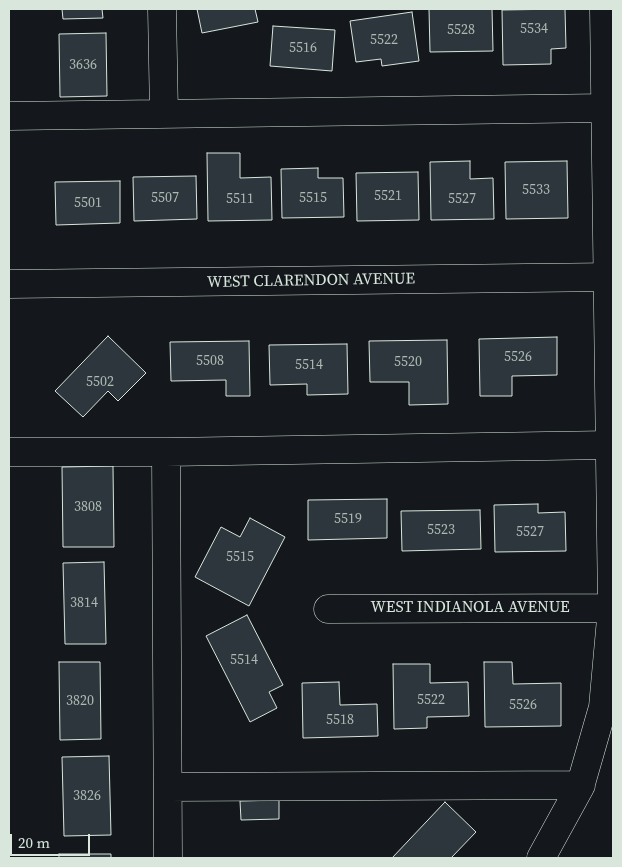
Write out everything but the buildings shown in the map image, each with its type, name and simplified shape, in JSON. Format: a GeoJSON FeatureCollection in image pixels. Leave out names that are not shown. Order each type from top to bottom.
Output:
{"type":"FeatureCollection","features":[{"type":"Feature","properties":{"kind":"street"},"geometry":{"type":"LineString","coordinates":[[162,9],[164,114]]}},
{"type":"Feature","properties":{"kind":"street"},"geometry":{"type":"LineString","coordinates":[[541,858],[581,785],[603,707],[612,608],[609,444],[610,277],[604,9]]}},
{"type":"Feature","properties":{"kind":"street"},"geometry":{"type":"LineString","coordinates":[[9,116],[605,108]]}},
{"type":"Feature","properties":{"kind":"street","name":"WEST CLARENDON AVENUE"},"geometry":{"type":"LineString","coordinates":[[9,284],[610,277]]}},
{"type":"Feature","properties":{"kind":"street"},"geometry":{"type":"LineString","coordinates":[[9,452],[166,452],[609,444]]}},
{"type":"Feature","properties":{"kind":"street"},"geometry":{"type":"LineString","coordinates":[[166,452],[168,858]]}},
{"type":"Feature","properties":{"kind":"street","name":"WEST INDIANOLA AVENUE"},"geometry":{"type":"LineString","coordinates":[[328,609],[612,608]]}},
{"type":"Feature","properties":{"kind":"street"},"geometry":{"type":"LineString","coordinates":[[168,787],[581,785]]}}]}
